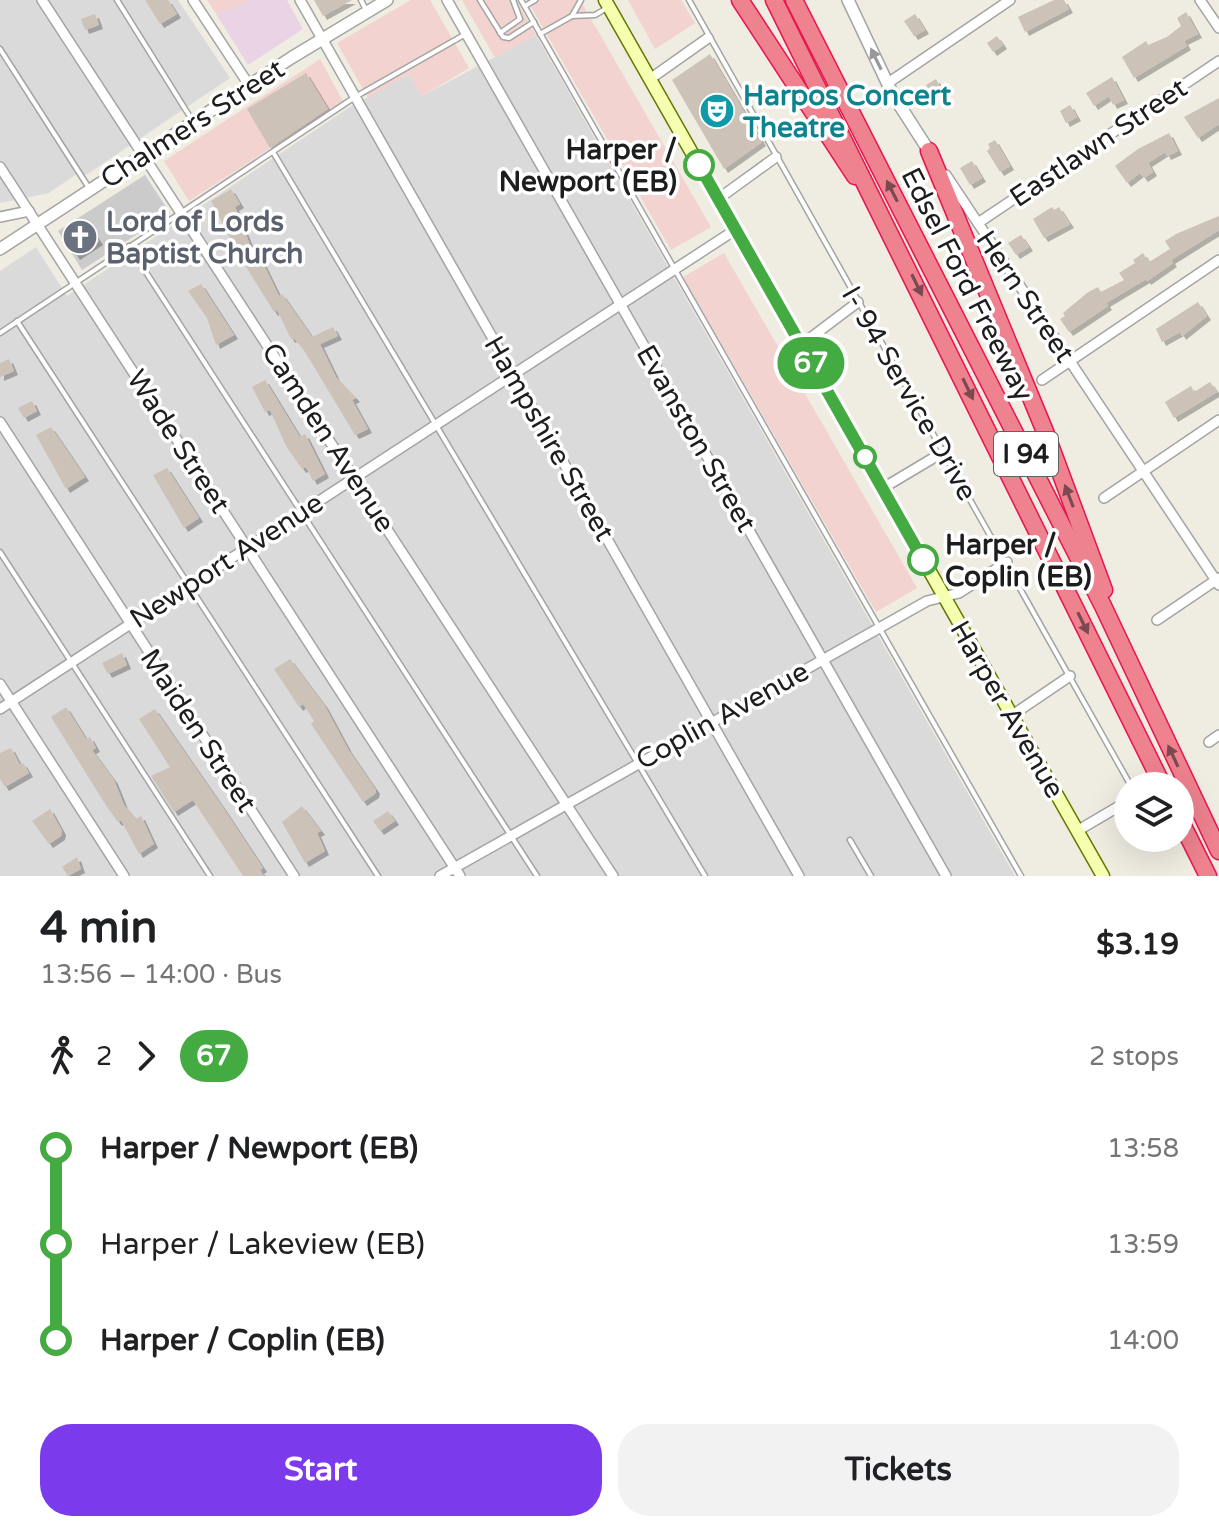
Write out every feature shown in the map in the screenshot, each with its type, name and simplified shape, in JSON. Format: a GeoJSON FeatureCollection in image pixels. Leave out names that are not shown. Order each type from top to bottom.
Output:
{"type":"FeatureCollection","features":[{"type":"Feature","properties":{"kind":"highway"},"geometry":{"type":"LineString","coordinates":[[740,0],[839,157],[875,201]]}},
{"type":"Feature","properties":{"kind":"highway","name":"Edsel Ford Freeway"},"geometry":{"type":"LineString","coordinates":[[774,0],[1156,772]]}},
{"type":"Feature","properties":{"kind":"highway","name":"Edsel Ford Freeway"},"geometry":{"type":"LineString","coordinates":[[794,0],[1124,648],[1219,851]]}},
{"type":"Feature","properties":{"kind":"highway"},"geometry":{"type":"LineString","coordinates":[[929,151],[1046,434],[1124,648]]}},
{"type":"Feature","properties":{"kind":"highway"},"geometry":{"type":"LineString","coordinates":[[1194,848],[1208,876]]}},
{"type":"Feature","properties":{"kind":"main road","name":"Harper Avenue"},"geometry":{"type":"LineString","coordinates":[[607,4],[1103,876]]}},
{"type":"Feature","properties":{"kind":"street","name":"Camden Avenue"},"geometry":{"type":"LineString","coordinates":[[42,0],[613,876]]}},
{"type":"Feature","properties":{"kind":"street"},"geometry":{"type":"LineString","coordinates":[[193,0],[249,85]]}},
{"type":"Feature","properties":{"kind":"street","name":"Hampshire Street"},"geometry":{"type":"LineString","coordinates":[[300,0],[799,876]]}},
{"type":"Feature","properties":{"kind":"street","name":"Evanston Street"},"geometry":{"type":"LineString","coordinates":[[447,0],[946,876]]}},
{"type":"Feature","properties":{"kind":"street","name":"Hern Street"},"geometry":{"type":"LineString","coordinates":[[848,0],[888,83],[929,151],[1218,581]]}},
{"type":"Feature","properties":{"kind":"street"},"geometry":{"type":"LineString","coordinates":[[888,83],[1010,0]]}},
{"type":"Feature","properties":{"kind":"street"},"geometry":{"type":"LineString","coordinates":[[1200,0],[1219,28]]}},
{"type":"Feature","properties":{"kind":"street","name":"Chalmers Street"},"geometry":{"type":"LineString","coordinates":[[0,249],[377,4]]}},
{"type":"Feature","properties":{"kind":"street"},"geometry":{"type":"LineString","coordinates":[[650,79],[708,38]]}},
{"type":"Feature","properties":{"kind":"street","name":"Eastlawn Street"},"geometry":{"type":"LineString","coordinates":[[978,223],[1219,61]]}},
{"type":"Feature","properties":{"kind":"street"},"geometry":{"type":"LineString","coordinates":[[718,199],[776,157]]}},
{"type":"Feature","properties":{"kind":"street","name":"Wade Street"},"geometry":{"type":"LineString","coordinates":[[0,167],[460,876]]}},
{"type":"Feature","properties":{"kind":"street"},"geometry":{"type":"LineString","coordinates":[[0,217],[29,211]]}},
{"type":"Feature","properties":{"kind":"street","name":"Newport Avenue"},"geometry":{"type":"LineString","coordinates":[[0,709],[735,230]]}},
{"type":"Feature","properties":{"kind":"street"},"geometry":{"type":"LineString","coordinates":[[1042,380],[1219,260]]}},
{"type":"Feature","properties":{"kind":"street"},"geometry":{"type":"LineString","coordinates":[[801,345],[858,302]]}},
{"type":"Feature","properties":{"kind":"street"},"geometry":{"type":"LineString","coordinates":[[1104,498],[1219,420]]}},
{"type":"Feature","properties":{"kind":"street","name":"Maiden Street"},"geometry":{"type":"LineString","coordinates":[[0,422],[294,876]]}},
{"type":"Feature","properties":{"kind":"street"},"geometry":{"type":"LineString","coordinates":[[883,488],[945,451]]}},
{"type":"Feature","properties":{"kind":"street","name":"Coplin Avenue"},"geometry":{"type":"LineString","coordinates":[[440,876],[710,721],[927,601],[959,593],[1007,562]]}},
{"type":"Feature","properties":{"kind":"street"},"geometry":{"type":"LineString","coordinates":[[1157,620],[1218,581]]}},
{"type":"Feature","properties":{"kind":"street"},"geometry":{"type":"LineString","coordinates":[[1011,716],[1070,676]]}},
{"type":"Feature","properties":{"kind":"street"},"geometry":{"type":"LineString","coordinates":[[0,684],[124,876]]}},
{"type":"Feature","properties":{"kind":"street"},"geometry":{"type":"LineString","coordinates":[[1209,742],[1219,735]]}},
{"type":"Feature","properties":{"kind":"street"},"geometry":{"type":"LineString","coordinates":[[1077,831],[1114,809]]}},
{"type":"Feature","properties":{"kind":"lane"},"geometry":{"type":"LineString","coordinates":[[117,0],[194,122]]}},
{"type":"Feature","properties":{"kind":"lane"},"geometry":{"type":"LineString","coordinates":[[361,0],[377,4]]}},
{"type":"Feature","properties":{"kind":"lane"},"geometry":{"type":"LineString","coordinates":[[480,0],[500,33],[509,38],[534,22]]}},
{"type":"Feature","properties":{"kind":"lane"},"geometry":{"type":"LineString","coordinates":[[500,33],[520,19],[513,0]]}},
{"type":"Feature","properties":{"kind":"lane"},"geometry":{"type":"LineString","coordinates":[[521,0],[1021,876]]}},
{"type":"Feature","properties":{"kind":"lane"},"geometry":{"type":"LineString","coordinates":[[525,6],[535,0]]}},
{"type":"Feature","properties":{"kind":"lane"},"geometry":{"type":"LineString","coordinates":[[572,16],[581,0]]}},
{"type":"Feature","properties":{"kind":"lane","name":"I- 94 Service Drive"},"geometry":{"type":"LineString","coordinates":[[689,0],[1123,772]]}},
{"type":"Feature","properties":{"kind":"lane"},"geometry":{"type":"LineString","coordinates":[[540,34],[572,16],[595,15],[607,4]]}},
{"type":"Feature","properties":{"kind":"lane"},"geometry":{"type":"LineString","coordinates":[[0,333],[355,97],[466,33]]}},
{"type":"Feature","properties":{"kind":"lane"},"geometry":{"type":"LineString","coordinates":[[0,49],[90,190]]}},
{"type":"Feature","properties":{"kind":"lane"},"geometry":{"type":"LineString","coordinates":[[273,152],[705,876]]}},
{"type":"Feature","properties":{"kind":"lane"},"geometry":{"type":"LineString","coordinates":[[129,246],[537,876]]}},
{"type":"Feature","properties":{"kind":"lane"},"geometry":{"type":"LineString","coordinates":[[17,321],[378,876]]}},
{"type":"Feature","properties":{"kind":"lane"},"geometry":{"type":"LineString","coordinates":[[0,552],[210,876]]}},
{"type":"Feature","properties":{"kind":"lane"},"geometry":{"type":"LineString","coordinates":[[850,840],[871,876]]}},
{"type":"Feature","properties":{"kind":"shaded area"},"geometry":{"type":"Polygon","coordinates":[[[0,0],[178,0],[230,78],[86,175],[75,175],[49,193],[0,203],[0,0]]]}},
{"type":"Feature","properties":{"kind":"shaded area"},"geometry":{"type":"Polygon","coordinates":[[[207,0],[252,0],[216,14],[207,0]]]}},
{"type":"Feature","properties":{"kind":"shaded area"},"geometry":{"type":"Polygon","coordinates":[[[252,0],[287,0],[303,29],[248,65],[216,14],[252,0]]]}},
{"type":"Feature","properties":{"kind":"shaded area"},"geometry":{"type":"Polygon","coordinates":[[[411,0],[430,0],[469,68],[422,96],[409,74],[368,98],[337,43],[411,0]]]}},
{"type":"Feature","properties":{"kind":"shaded area"},"geometry":{"type":"Polygon","coordinates":[[[462,0],[516,0],[536,35],[495,58],[462,0]]]}},
{"type":"Feature","properties":{"kind":"shaded area"},"geometry":{"type":"Polygon","coordinates":[[[527,0],[580,0],[711,227],[671,250],[527,0]]]}},
{"type":"Feature","properties":{"kind":"shaded area"},"geometry":{"type":"Polygon","coordinates":[[[628,0],[681,0],[695,23],[655,49],[628,0]]]}},
{"type":"Feature","properties":{"kind":"shaded area"},"geometry":{"type":"Polygon","coordinates":[[[536,35],[1015,876],[0,876],[0,271],[36,247],[67,296],[347,109],[409,74],[422,96],[536,35]]]}},
{"type":"Feature","properties":{"kind":"shaded area"},"geometry":{"type":"Polygon","coordinates":[[[320,59],[343,101],[189,201],[164,161],[320,59]]]}},
{"type":"Feature","properties":{"kind":"shaded area"},"geometry":{"type":"Polygon","coordinates":[[[145,175],[170,213],[82,270],[58,231],[145,175]]]}},
{"type":"Feature","properties":{"kind":"shaded area"},"geometry":{"type":"Polygon","coordinates":[[[724,253],[917,588],[876,612],[683,277],[724,253]]]}},
{"type":"Feature","properties":{"kind":"building"},"geometry":{"type":"Polygon","coordinates":[[[145,0],[168,0],[177,14],[160,24],[145,0]]]}},
{"type":"Feature","properties":{"kind":"building"},"geometry":{"type":"Polygon","coordinates":[[[314,0],[352,0],[323,16],[314,0]]]}},
{"type":"Feature","properties":{"kind":"building"},"geometry":{"type":"Polygon","coordinates":[[[1054,0],[1064,0],[1069,9],[1025,32],[1018,17],[1054,0]]]}},
{"type":"Feature","properties":{"kind":"building"},"geometry":{"type":"Polygon","coordinates":[[[1186,12],[1198,34],[1184,41],[1187,46],[1134,78],[1122,57],[1146,41],[1148,45],[1167,37],[1181,26],[1177,18],[1186,12]]]}},
{"type":"Feature","properties":{"kind":"building"},"geometry":{"type":"Polygon","coordinates":[[[95,14],[99,25],[85,30],[81,19],[95,14]]]}},
{"type":"Feature","properties":{"kind":"building"},"geometry":{"type":"Polygon","coordinates":[[[915,14],[925,30],[914,36],[904,21],[915,14]]]}},
{"type":"Feature","properties":{"kind":"building"},"geometry":{"type":"Polygon","coordinates":[[[997,36],[1003,45],[993,52],[987,43],[997,36]]]}},
{"type":"Feature","properties":{"kind":"building","name":"Harpos Concert Theatre"},"geometry":{"type":"Polygon","coordinates":[[[710,54],[762,142],[724,169],[672,80],[710,54]]]}},
{"type":"Feature","properties":{"kind":"building"},"geometry":{"type":"Polygon","coordinates":[[[306,73],[328,109],[270,148],[247,109],[306,73]]]}},
{"type":"Feature","properties":{"kind":"building"},"geometry":{"type":"Polygon","coordinates":[[[1112,77],[1124,100],[1113,105],[1109,96],[1094,106],[1086,93],[1112,77]]]}},
{"type":"Feature","properties":{"kind":"building"},"geometry":{"type":"Polygon","coordinates":[[[936,79],[941,89],[931,95],[926,85],[936,79]]]}},
{"type":"Feature","properties":{"kind":"building"},"geometry":{"type":"Polygon","coordinates":[[[1219,98],[1219,124],[1198,138],[1184,117],[1219,98]]]}},
{"type":"Feature","properties":{"kind":"building"},"geometry":{"type":"Polygon","coordinates":[[[1070,105],[1077,117],[1066,123],[1060,111],[1070,105]]]}},
{"type":"Feature","properties":{"kind":"building"},"geometry":{"type":"Polygon","coordinates":[[[1169,133],[1178,151],[1167,156],[1165,152],[1148,163],[1153,172],[1144,178],[1140,173],[1127,183],[1115,166],[1138,149],[1169,133]]]}},
{"type":"Feature","properties":{"kind":"building"},"geometry":{"type":"Polygon","coordinates":[[[995,140],[1010,166],[1000,172],[987,151],[990,148],[988,144],[995,140]]]}},
{"type":"Feature","properties":{"kind":"building"},"geometry":{"type":"Polygon","coordinates":[[[972,161],[982,178],[970,185],[960,168],[972,161]]]}},
{"type":"Feature","properties":{"kind":"building"},"geometry":{"type":"Polygon","coordinates":[[[231,189],[240,204],[235,207],[254,255],[258,253],[279,296],[282,294],[312,337],[333,327],[338,336],[320,344],[336,377],[356,398],[352,400],[368,429],[355,435],[305,352],[294,338],[291,339],[277,310],[274,312],[240,257],[211,201],[231,189]]]}},
{"type":"Feature","properties":{"kind":"building"},"geometry":{"type":"Polygon","coordinates":[[[1052,207],[1054,210],[1059,207],[1070,224],[1044,238],[1033,219],[1052,207]]]}},
{"type":"Feature","properties":{"kind":"building"},"geometry":{"type":"Polygon","coordinates":[[[1219,216],[1219,230],[1171,260],[1173,263],[1147,281],[1106,303],[1108,306],[1069,332],[1060,319],[1087,293],[1098,287],[1101,292],[1124,280],[1119,273],[1135,263],[1133,260],[1143,253],[1149,262],[1170,249],[1165,241],[1219,216]]]}},
{"type":"Feature","properties":{"kind":"building","name":"Lord of Lords Baptist Church"},"geometry":{"type":"Polygon","coordinates":[[[85,220],[99,241],[76,256],[60,232],[85,220]]]}},
{"type":"Feature","properties":{"kind":"building"},"geometry":{"type":"Polygon","coordinates":[[[1021,235],[1029,247],[1016,255],[1008,243],[1021,235]]]}},
{"type":"Feature","properties":{"kind":"building"},"geometry":{"type":"Polygon","coordinates":[[[201,284],[234,335],[216,345],[207,318],[188,291],[201,284]]]}},
{"type":"Feature","properties":{"kind":"building"},"geometry":{"type":"Polygon","coordinates":[[[1198,302],[1207,316],[1182,336],[1180,332],[1162,342],[1156,329],[1198,302]]]}},
{"type":"Feature","properties":{"kind":"building"},"geometry":{"type":"Polygon","coordinates":[[[9,359],[14,371],[0,377],[0,363],[9,359]]]}},
{"type":"Feature","properties":{"kind":"building"},"geometry":{"type":"Polygon","coordinates":[[[265,380],[300,437],[305,434],[325,474],[313,481],[306,467],[302,469],[286,446],[270,410],[265,412],[252,387],[265,380]]]}},
{"type":"Feature","properties":{"kind":"building"},"geometry":{"type":"Polygon","coordinates":[[[1210,382],[1217,392],[1174,418],[1165,402],[1191,386],[1194,392],[1210,382]]]}},
{"type":"Feature","properties":{"kind":"building"},"geometry":{"type":"Polygon","coordinates":[[[32,401],[37,411],[24,418],[18,408],[32,401]]]}},
{"type":"Feature","properties":{"kind":"building"},"geometry":{"type":"Polygon","coordinates":[[[51,427],[85,477],[66,489],[36,435],[51,427]]]}},
{"type":"Feature","properties":{"kind":"building"},"geometry":{"type":"Polygon","coordinates":[[[167,468],[199,518],[184,528],[153,475],[167,468]]]}},
{"type":"Feature","properties":{"kind":"building"},"geometry":{"type":"Polygon","coordinates":[[[122,653],[127,665],[108,674],[102,663],[122,653]]]}},
{"type":"Feature","properties":{"kind":"building"},"geometry":{"type":"Polygon","coordinates":[[[290,659],[325,706],[348,749],[376,790],[363,802],[311,724],[314,721],[303,704],[299,707],[274,669],[290,659]]]}},
{"type":"Feature","properties":{"kind":"building"},"geometry":{"type":"Polygon","coordinates":[[[66,707],[86,739],[90,737],[96,748],[92,750],[114,780],[124,805],[136,819],[141,816],[154,844],[139,854],[121,820],[118,822],[107,807],[51,717],[66,707]]]}},
{"type":"Feature","properties":{"kind":"building"},"geometry":{"type":"Polygon","coordinates":[[[155,709],[263,868],[260,870],[264,876],[243,876],[193,800],[174,812],[151,776],[170,767],[139,719],[155,709]]]}},
{"type":"Feature","properties":{"kind":"building"},"geometry":{"type":"Polygon","coordinates":[[[11,748],[20,765],[23,763],[29,773],[5,787],[0,779],[0,753],[11,748]]]}},
{"type":"Feature","properties":{"kind":"building"},"geometry":{"type":"Polygon","coordinates":[[[302,806],[321,831],[317,833],[325,851],[305,863],[282,822],[302,806]]]}},
{"type":"Feature","properties":{"kind":"building"},"geometry":{"type":"Polygon","coordinates":[[[50,809],[62,831],[61,836],[49,844],[32,821],[50,809]]]}},
{"type":"Feature","properties":{"kind":"building"},"geometry":{"type":"Polygon","coordinates":[[[388,811],[395,821],[380,831],[373,821],[388,811]]]}},
{"type":"Feature","properties":{"kind":"building"},"geometry":{"type":"Polygon","coordinates":[[[77,857],[81,869],[68,876],[62,867],[77,857]]]}},
{"type":"Feature","properties":{"kind":"bus line","name":"67"},"geometry":{"type":"LineString","coordinates":[[699,165],[923,560]]}},
{"type":"Feature","properties":{"kind":"place","name":"Harpos Concert Theatre"},"geometry":{"type":"Point","coordinates":[717,111]}},
{"type":"Feature","properties":{"kind":"place","name":"Harper / Newport (EB)"},"geometry":{"type":"Point","coordinates":[699,165]}},
{"type":"Feature","properties":{"kind":"place","name":"Lord of Lords Baptist Church"},"geometry":{"type":"Point","coordinates":[80,237]}},
{"type":"Feature","properties":{"kind":"place","name":"Harper / Coplin (EB)"},"geometry":{"type":"Point","coordinates":[923,560]}}]}
